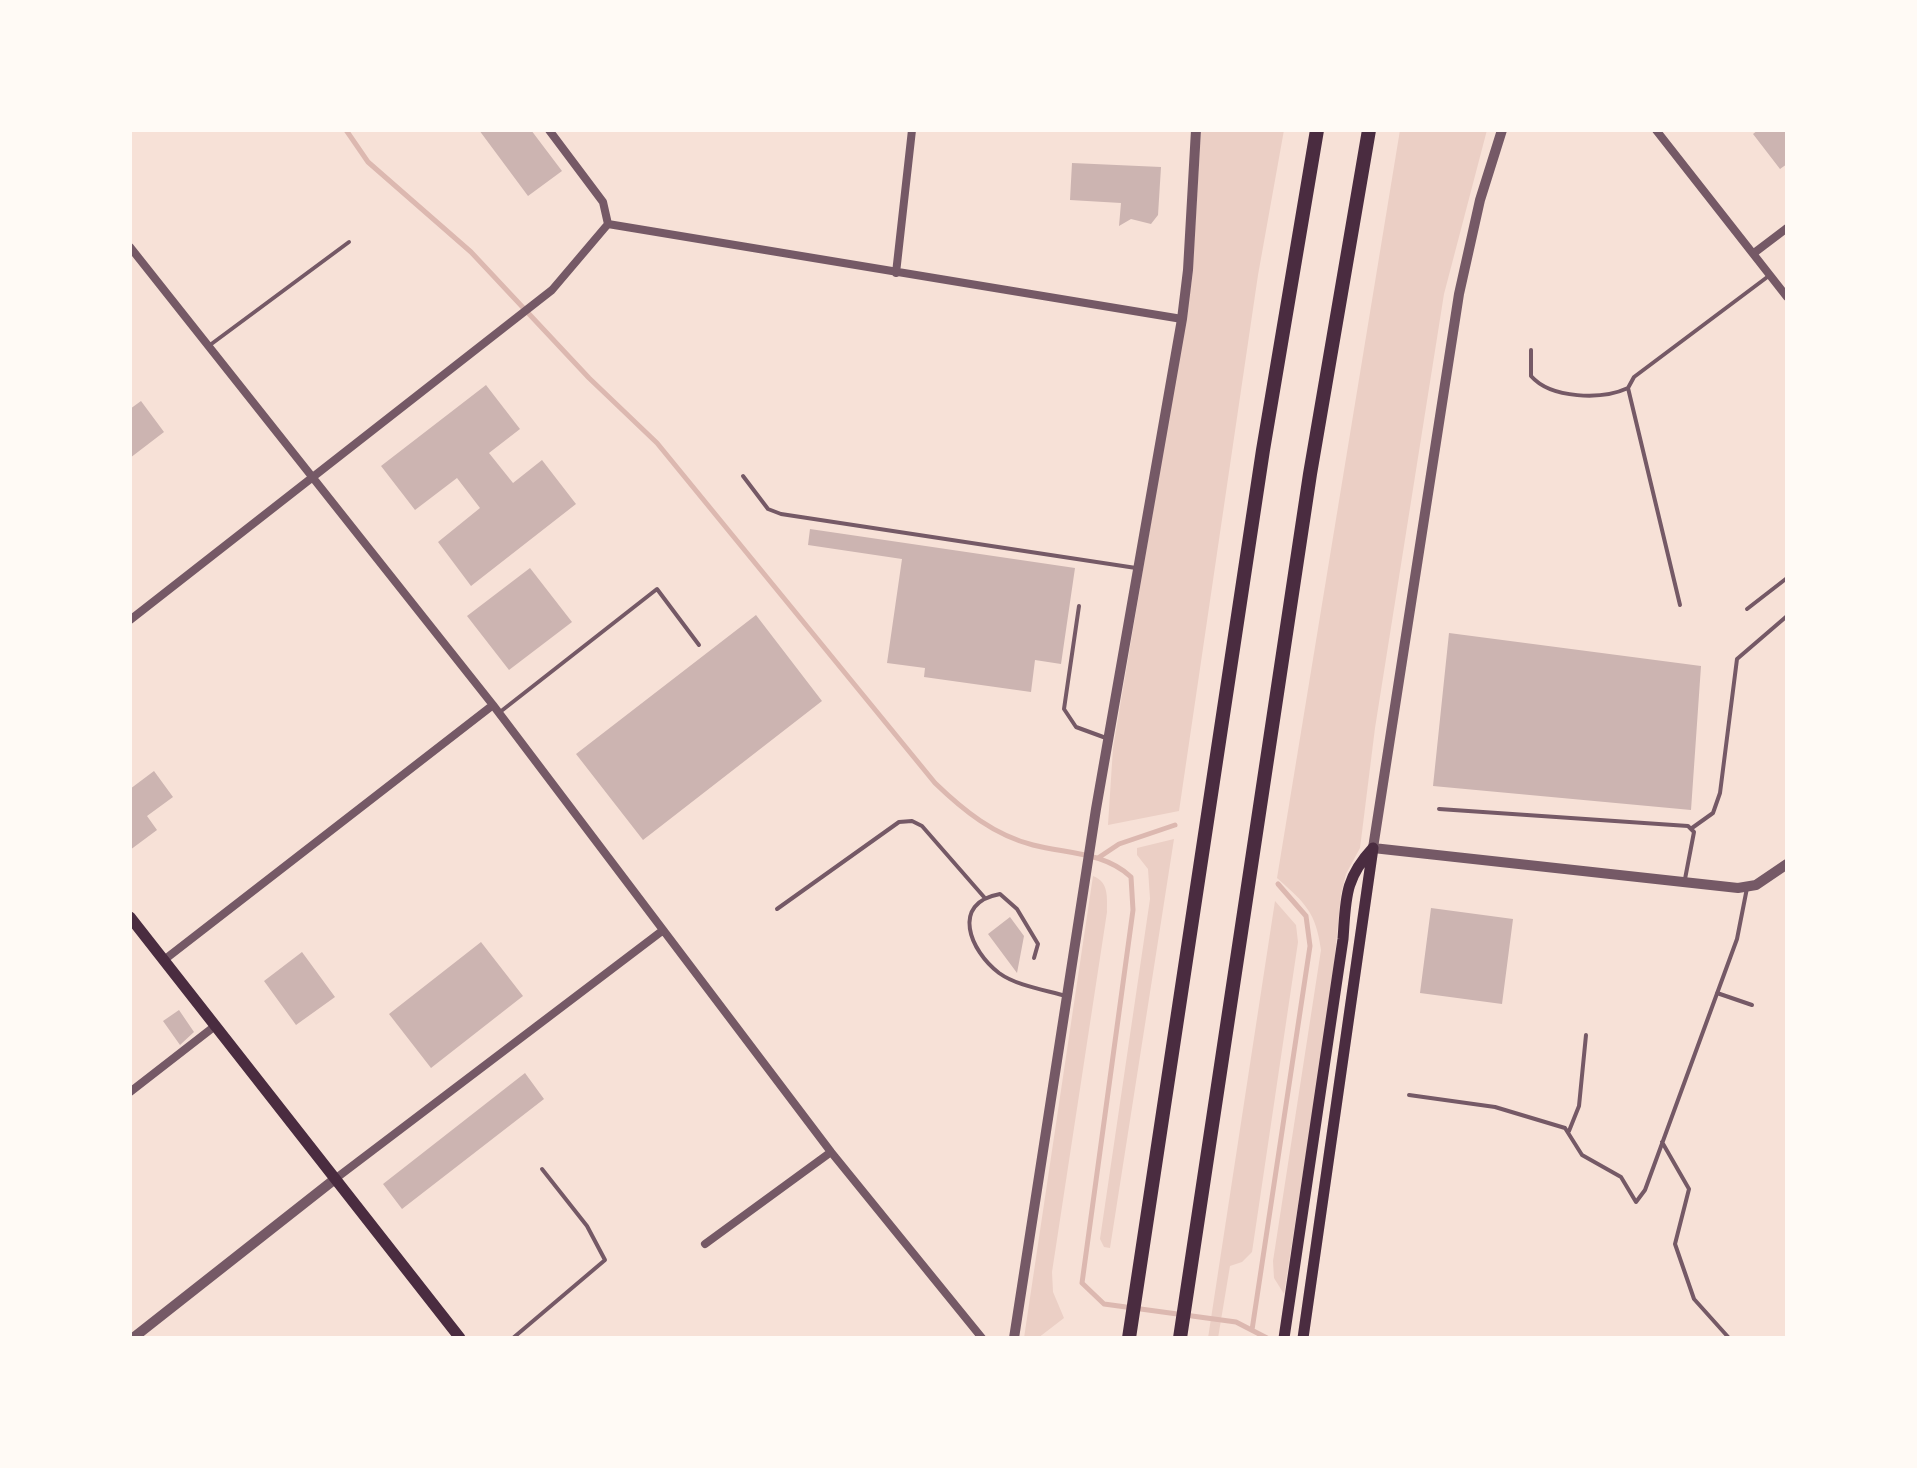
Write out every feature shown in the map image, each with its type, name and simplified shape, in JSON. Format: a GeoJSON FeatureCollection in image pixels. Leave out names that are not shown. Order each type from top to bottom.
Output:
{"type":"FeatureCollection","features":[{"type":"Feature","properties":{"kind":"highway"},"geometry":{"type":"LineString","coordinates":[[1129,1338],[1263,450],[1317,130]]}},
{"type":"Feature","properties":{"kind":"highway"},"geometry":{"type":"LineString","coordinates":[[1180,1338],[1310,474],[1369,130]]}},
{"type":"Feature","properties":{"kind":"main road"},"geometry":{"type":"LineString","coordinates":[[1284,1338],[1343,939],[1347,885],[1360,862],[1373,848]]}},
{"type":"Feature","properties":{"kind":"main road"},"geometry":{"type":"LineString","coordinates":[[1303,1338],[1373,848]]}},
{"type":"Feature","properties":{"kind":"main road"},"geometry":{"type":"LineString","coordinates":[[130,917],[460,1338]]}},
{"type":"Feature","properties":{"kind":"street"},"geometry":{"type":"LineString","coordinates":[[549,130],[603,202],[608,224]]}},
{"type":"Feature","properties":{"kind":"street"},"geometry":{"type":"LineString","coordinates":[[896,273],[912,130]]}},
{"type":"Feature","properties":{"kind":"street"},"geometry":{"type":"LineString","coordinates":[[1014,1338],[1096,809],[1182,319],[1196,130]]}},
{"type":"Feature","properties":{"kind":"street"},"geometry":{"type":"LineString","coordinates":[[1502,130],[1480,200],[1459,294],[1373,848],[1747,888],[1767,879],[1787,864]]}},
{"type":"Feature","properties":{"kind":"street"},"geometry":{"type":"LineString","coordinates":[[1656,130],[1787,297]]}},
{"type":"Feature","properties":{"kind":"street"},"geometry":{"type":"LineString","coordinates":[[608,224],[1182,319]]}},
{"type":"Feature","properties":{"kind":"street"},"geometry":{"type":"LineString","coordinates":[[131,618],[552,290],[608,224]]}},
{"type":"Feature","properties":{"kind":"street"},"geometry":{"type":"LineString","coordinates":[[1754,253],[1787,228]]}},
{"type":"Feature","properties":{"kind":"street"},"geometry":{"type":"LineString","coordinates":[[130,247],[496,709],[831,1152],[982,1338]]}},
{"type":"Feature","properties":{"kind":"street"},"geometry":{"type":"LineString","coordinates":[[164,960],[496,709]]}},
{"type":"Feature","properties":{"kind":"street"},"geometry":{"type":"LineString","coordinates":[[133,1338],[335,1179],[662,931]]}},
{"type":"Feature","properties":{"kind":"street"},"geometry":{"type":"LineString","coordinates":[[130,1092],[215,1026]]}},
{"type":"Feature","properties":{"kind":"street"},"geometry":{"type":"LineString","coordinates":[[705,1244],[831,1152]]}},
{"type":"Feature","properties":{"kind":"lane"},"geometry":{"type":"LineString","coordinates":[[208,346],[349,242]]}},
{"type":"Feature","properties":{"kind":"lane"},"geometry":{"type":"LineString","coordinates":[[1680,605],[1628,388],[1634,377],[1770,275]]}},
{"type":"Feature","properties":{"kind":"lane"},"geometry":{"type":"LineString","coordinates":[[1531,350],[1531,376],[1547,388],[1602,397],[1628,388]]}},
{"type":"Feature","properties":{"kind":"lane"},"geometry":{"type":"LineString","coordinates":[[743,476],[768,509],[781,514],[1138,569]]}},
{"type":"Feature","properties":{"kind":"lane"},"geometry":{"type":"LineString","coordinates":[[1747,609],[1787,578]]}},
{"type":"Feature","properties":{"kind":"lane"},"geometry":{"type":"LineString","coordinates":[[496,709],[657,589],[699,645]]}},
{"type":"Feature","properties":{"kind":"lane"},"geometry":{"type":"LineString","coordinates":[[1079,606],[1064,709],[1076,727],[1108,738]]}},
{"type":"Feature","properties":{"kind":"lane"},"geometry":{"type":"LineString","coordinates":[[1685,882],[1692,828],[1716,808],[1737,659],[1787,616]]}},
{"type":"Feature","properties":{"kind":"lane"},"geometry":{"type":"LineString","coordinates":[[1439,809],[1692,828]]}},
{"type":"Feature","properties":{"kind":"lane"},"geometry":{"type":"LineString","coordinates":[[777,909],[899,822],[912,821],[922,826],[984,897]]}},
{"type":"Feature","properties":{"kind":"lane"},"geometry":{"type":"LineString","coordinates":[[1409,1095],[1495,1107],[1569,1131],[1582,1155],[1621,1177],[1633,1201],[1645,1190],[1717,993],[1744,916],[1747,888]]}},
{"type":"Feature","properties":{"kind":"lane"},"geometry":{"type":"LineString","coordinates":[[1034,958],[1038,944],[1017,909],[1000,894],[984,897],[974,905],[968,919],[972,941],[999,973],[1022,984],[1068,996]]}},
{"type":"Feature","properties":{"kind":"lane"},"geometry":{"type":"LineString","coordinates":[[1717,993],[1752,1005]]}},
{"type":"Feature","properties":{"kind":"lane"},"geometry":{"type":"LineString","coordinates":[[1569,1131],[1579,1106],[1586,1035]]}},
{"type":"Feature","properties":{"kind":"lane"},"geometry":{"type":"LineString","coordinates":[[1662,1142],[1689,1189],[1675,1238],[1694,1299],[1729,1338]]}},
{"type":"Feature","properties":{"kind":"lane"},"geometry":{"type":"LineString","coordinates":[[513,1338],[605,1260],[587,1226],[542,1169]]}},
{"type":"Feature","properties":{"kind":"shaded area"},"geometry":{"type":"Polygon","coordinates":[[[1201,130],[1284,130],[1258,275],[1179,811],[1108,825],[1113,748],[1192,279],[1201,130]]]}},
{"type":"Feature","properties":{"kind":"shaded area"},"geometry":{"type":"Polygon","coordinates":[[[1400,130],[1487,130],[1444,294],[1375,728],[1360,848],[1346,874],[1341,894],[1331,995],[1284,1294],[1274,1278],[1273,1261],[1321,950],[1316,926],[1308,909],[1277,878],[1400,130]]]}},
{"type":"Feature","properties":{"kind":"shaded area"},"geometry":{"type":"Polygon","coordinates":[[[1174,839],[1110,1248],[1104,1247],[1100,1239],[1150,899],[1148,869],[1137,855],[1137,848],[1174,839]]]}},
{"type":"Feature","properties":{"kind":"shaded area"},"geometry":{"type":"Polygon","coordinates":[[[1093,876],[1104,886],[1107,912],[1052,1272],[1053,1292],[1064,1318],[1038,1338],[1024,1338],[1093,876]]]}},
{"type":"Feature","properties":{"kind":"shaded area"},"geometry":{"type":"Polygon","coordinates":[[[1275,901],[1296,925],[1298,942],[1252,1252],[1242,1262],[1230,1266],[1218,1338],[1208,1338],[1275,901]]]}},
{"type":"Feature","properties":{"kind":"building"},"geometry":{"type":"Polygon","coordinates":[[[479,130],[531,130],[562,171],[528,196],[479,130]]]}},
{"type":"Feature","properties":{"kind":"building"},"geometry":{"type":"Polygon","coordinates":[[[1758,130],[1787,130],[1787,164],[1780,169],[1753,134],[1758,130]]]}},
{"type":"Feature","properties":{"kind":"building"},"geometry":{"type":"Polygon","coordinates":[[[1072,163],[1161,167],[1158,215],[1151,224],[1131,219],[1119,226],[1121,203],[1070,200],[1072,163]]]}},
{"type":"Feature","properties":{"kind":"building"},"geometry":{"type":"Polygon","coordinates":[[[486,385],[520,429],[489,453],[513,483],[542,460],[576,504],[471,586],[438,542],[480,508],[457,478],[415,510],[381,466],[486,385]]]}},
{"type":"Feature","properties":{"kind":"building"},"geometry":{"type":"Polygon","coordinates":[[[141,401],[164,432],[130,458],[130,409],[141,401]]]}},
{"type":"Feature","properties":{"kind":"building"},"geometry":{"type":"Polygon","coordinates":[[[810,529],[1075,568],[1061,664],[1035,660],[1031,692],[924,677],[925,668],[887,663],[902,559],[808,545],[810,529]]]}},
{"type":"Feature","properties":{"kind":"building"},"geometry":{"type":"Polygon","coordinates":[[[530,568],[572,622],[509,670],[467,616],[530,568]]]}},
{"type":"Feature","properties":{"kind":"building"},"geometry":{"type":"Polygon","coordinates":[[[756,615],[822,701],[643,840],[576,754],[756,615]]]}},
{"type":"Feature","properties":{"kind":"building"},"geometry":{"type":"Polygon","coordinates":[[[1449,633],[1701,666],[1691,810],[1433,786],[1449,633]]]}},
{"type":"Feature","properties":{"kind":"building"},"geometry":{"type":"Polygon","coordinates":[[[154,771],[173,797],[147,816],[157,830],[130,850],[130,789],[154,771]]]}},
{"type":"Feature","properties":{"kind":"building"},"geometry":{"type":"Polygon","coordinates":[[[1431,908],[1513,919],[1502,1004],[1420,993],[1431,908]]]}},
{"type":"Feature","properties":{"kind":"building"},"geometry":{"type":"Polygon","coordinates":[[[1010,917],[1024,936],[1017,973],[988,934],[1010,917]]]}},
{"type":"Feature","properties":{"kind":"building"},"geometry":{"type":"Polygon","coordinates":[[[481,942],[523,996],[431,1068],[389,1014],[481,942]]]}},
{"type":"Feature","properties":{"kind":"building"},"geometry":{"type":"Polygon","coordinates":[[[302,952],[335,997],[296,1025],[264,981],[302,952]]]}},
{"type":"Feature","properties":{"kind":"building"},"geometry":{"type":"Polygon","coordinates":[[[179,1010],[194,1032],[180,1045],[163,1021],[179,1010]]]}},
{"type":"Feature","properties":{"kind":"building"},"geometry":{"type":"Polygon","coordinates":[[[525,1073],[544,1099],[402,1209],[383,1184],[525,1073]]]}},
{"type":"Feature","properties":{"kind":"waterway"},"geometry":{"type":"LineString","coordinates":[[346,130],[368,162],[471,252],[589,378],[657,443],[935,783],[968,812],[1005,835],[1033,845],[1097,858],[1131,877],[1133,910],[1082,1283],[1104,1304],[1236,1322],[1267,1338]]}},
{"type":"Feature","properties":{"kind":"waterway"},"geometry":{"type":"LineString","coordinates":[[1098,858],[1119,844],[1175,825]]}},
{"type":"Feature","properties":{"kind":"waterway"},"geometry":{"type":"LineString","coordinates":[[1252,1330],[1310,946],[1306,916],[1278,884]]}}]}
